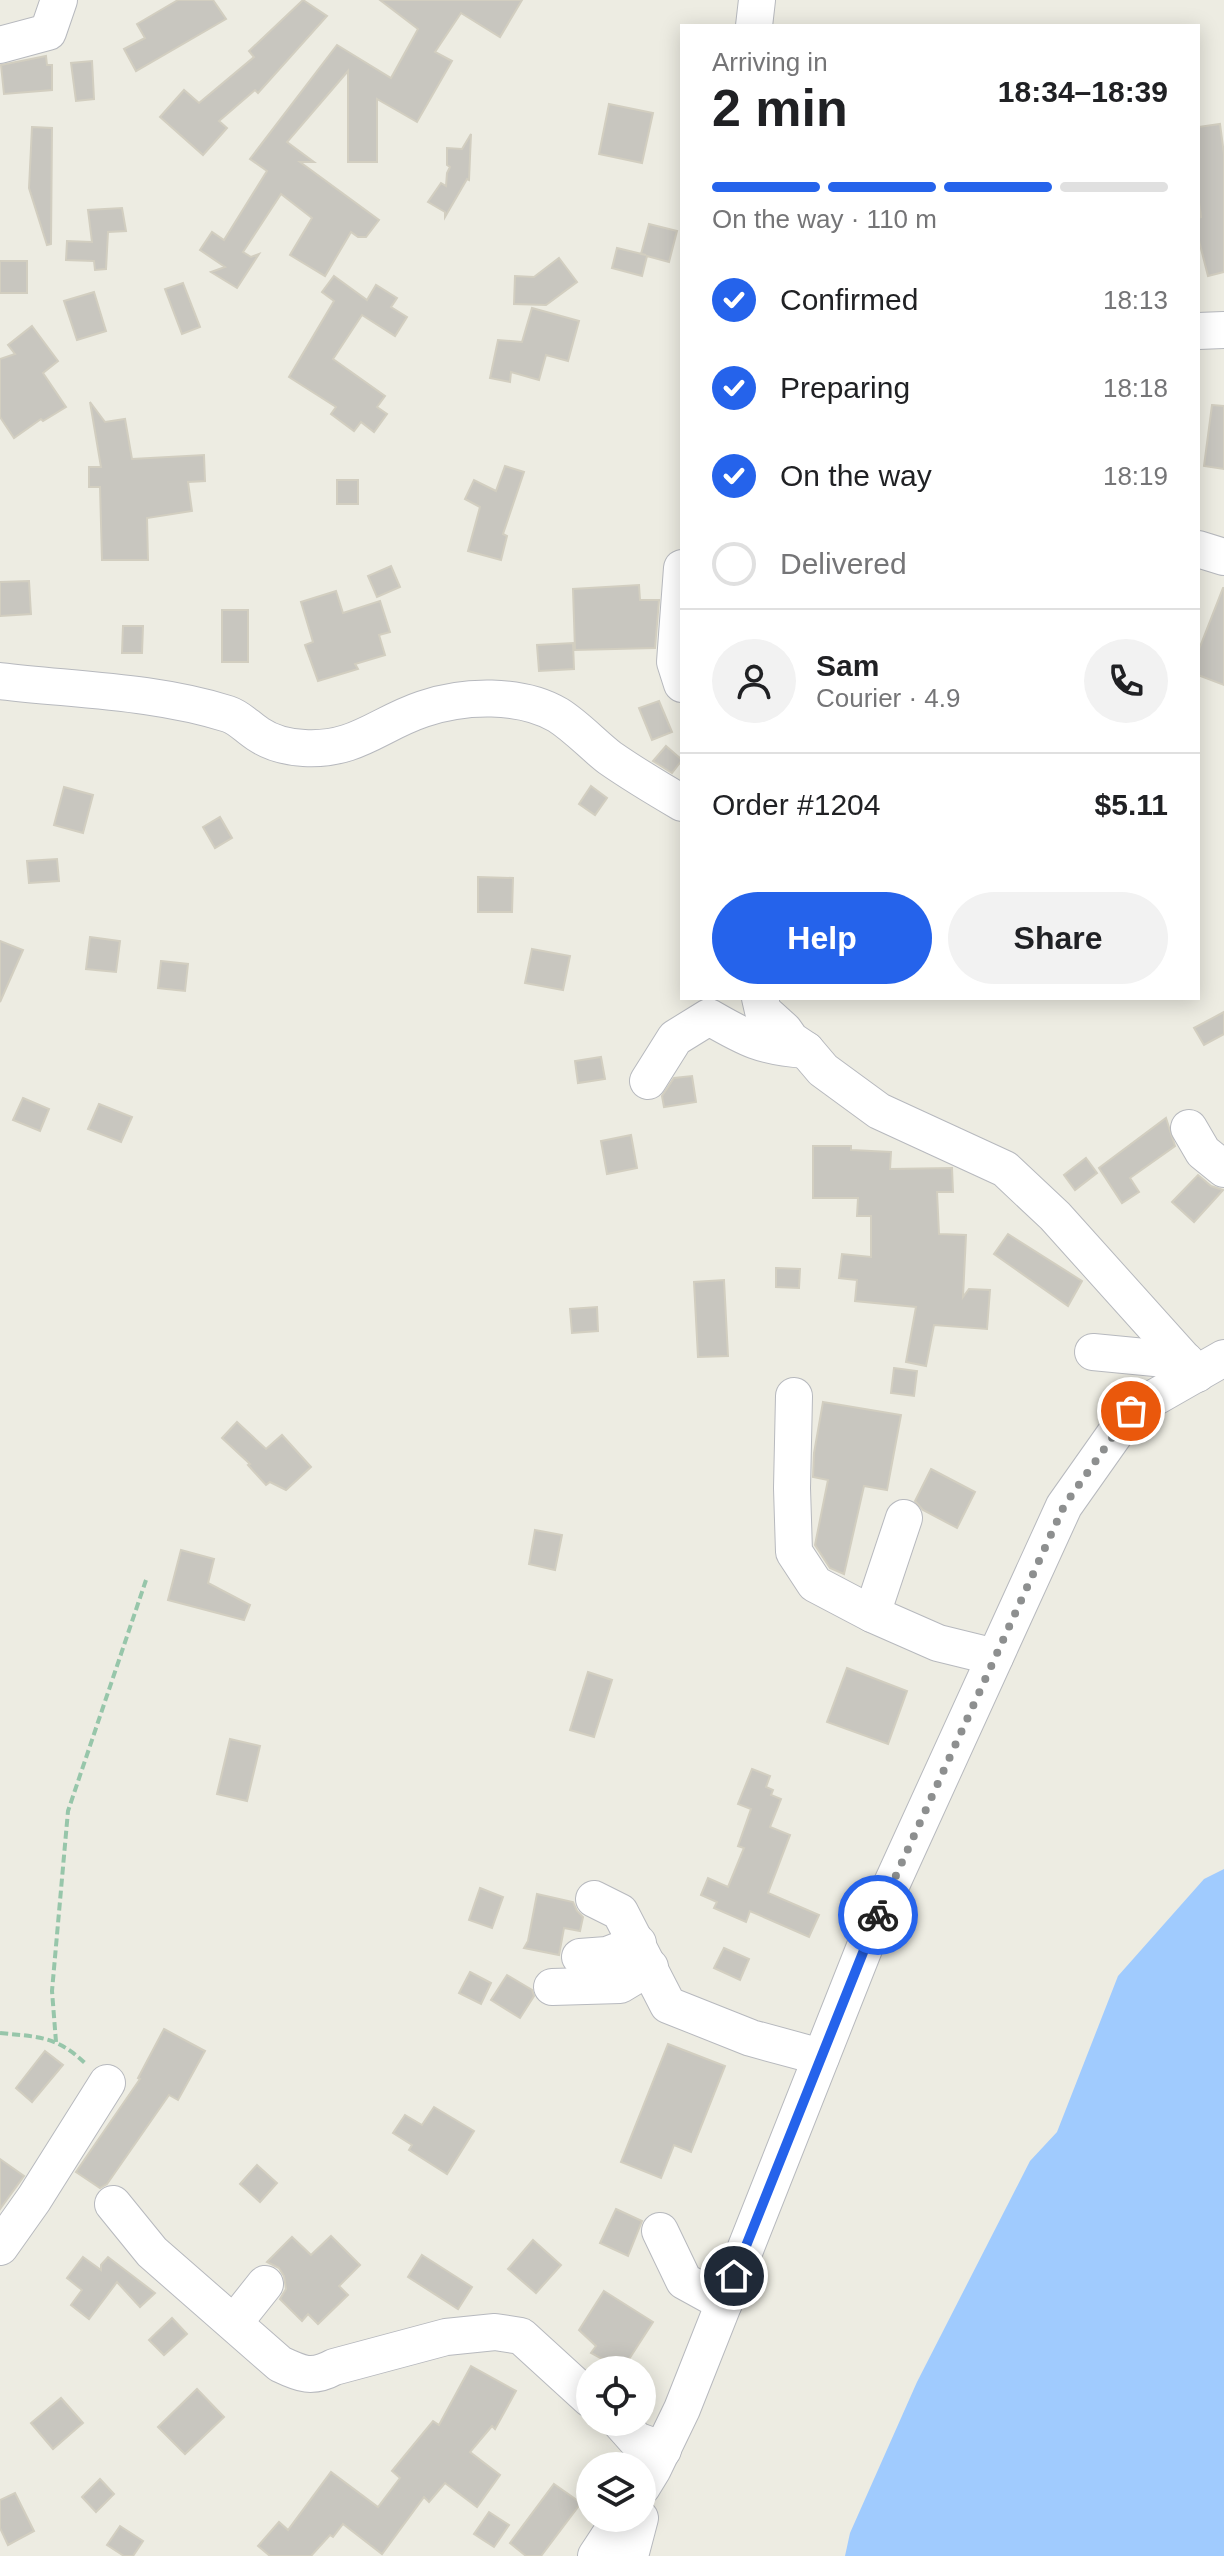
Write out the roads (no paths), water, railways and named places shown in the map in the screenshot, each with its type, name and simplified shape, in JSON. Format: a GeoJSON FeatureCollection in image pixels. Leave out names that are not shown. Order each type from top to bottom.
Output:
{"type":"FeatureCollection","features":[{"type":"Feature","properties":{"kind":"street"},"geometry":{"type":"LineString","coordinates":[[0,45],[48,32],[59,0]]}},
{"type":"Feature","properties":{"kind":"street"},"geometry":{"type":"LineString","coordinates":[[754,24],[757,0]]}},
{"type":"Feature","properties":{"kind":"street"},"geometry":{"type":"LineString","coordinates":[[1200,331],[1224,330]]}},
{"type":"Feature","properties":{"kind":"street"},"geometry":{"type":"LineString","coordinates":[[1200,550],[1224,557]]}},
{"type":"Feature","properties":{"kind":"street"},"geometry":{"type":"LineString","coordinates":[[680,595],[675,662],[680,678]]}},
{"type":"Feature","properties":{"kind":"street"},"geometry":{"type":"LineString","coordinates":[[0,681],[163,699],[229,715],[280,745],[302,748],[331,748],[356,742],[441,703],[467,700],[522,702],[560,716],[611,758],[680,802]]}},
{"type":"Feature","properties":{"kind":"street"},"geometry":{"type":"LineString","coordinates":[[760,1000],[763,1011],[823,1070],[879,1111],[1005,1169],[1202,1364]]}},
{"type":"Feature","properties":{"kind":"street"},"geometry":{"type":"LineString","coordinates":[[648,1081],[675,1038],[709,1017],[738,1034],[770,1047],[806,1050]]}},
{"type":"Feature","properties":{"kind":"street"},"geometry":{"type":"LineString","coordinates":[[1189,1128],[1203,1152],[1224,1169]]}},
{"type":"Feature","properties":{"kind":"street"},"geometry":{"type":"LineString","coordinates":[[1093,1352],[1202,1364]]}},
{"type":"Feature","properties":{"kind":"street"},"geometry":{"type":"LineString","coordinates":[[656,2462],[724,2303],[877,1916],[1064,1506],[1131,1411],[1202,1364]]}},
{"type":"Feature","properties":{"kind":"street"},"geometry":{"type":"LineString","coordinates":[[794,1396],[794,1552],[815,1584],[938,1643],[995,1657]]}},
{"type":"Feature","properties":{"kind":"street"},"geometry":{"type":"LineString","coordinates":[[872,1614],[904,1518]]}},
{"type":"Feature","properties":{"kind":"street"},"geometry":{"type":"LineString","coordinates":[[594,1899],[620,1912],[668,2005],[751,2038],[821,2057]]}},
{"type":"Feature","properties":{"kind":"street"},"geometry":{"type":"LineString","coordinates":[[580,1957],[644,1955]]}},
{"type":"Feature","properties":{"kind":"street"},"geometry":{"type":"LineString","coordinates":[[552,1987],[620,1985],[644,1955]]}},
{"type":"Feature","properties":{"kind":"street"},"geometry":{"type":"LineString","coordinates":[[0,2247],[107,2083]]}},
{"type":"Feature","properties":{"kind":"street"},"geometry":{"type":"LineString","coordinates":[[113,2204],[152,2252],[280,2364],[306,2374],[321,2374],[366,2357],[446,2337],[495,2332],[521,2336],[576,2386]]}},
{"type":"Feature","properties":{"kind":"street"},"geometry":{"type":"LineString","coordinates":[[660,2231],[684,2281],[724,2303]]}},
{"type":"Feature","properties":{"kind":"street"},"geometry":{"type":"LineString","coordinates":[[234,2323],[265,2284]]}},
{"type":"Feature","properties":{"kind":"street"},"geometry":{"type":"LineString","coordinates":[[596,2556],[612,2532]]}},
{"type":"Feature","properties":{"kind":"street"},"geometry":{"type":"LineString","coordinates":[[630,2556],[636,2532]]}},
{"type":"Feature","properties":{"kind":"water"},"geometry":{"type":"Polygon","coordinates":[[[1224,1869],[1224,2556],[845,2556],[850,2533],[917,2382],[1030,2161],[1057,2132],[1118,1976],[1204,1879],[1224,1869]]]}}]}
